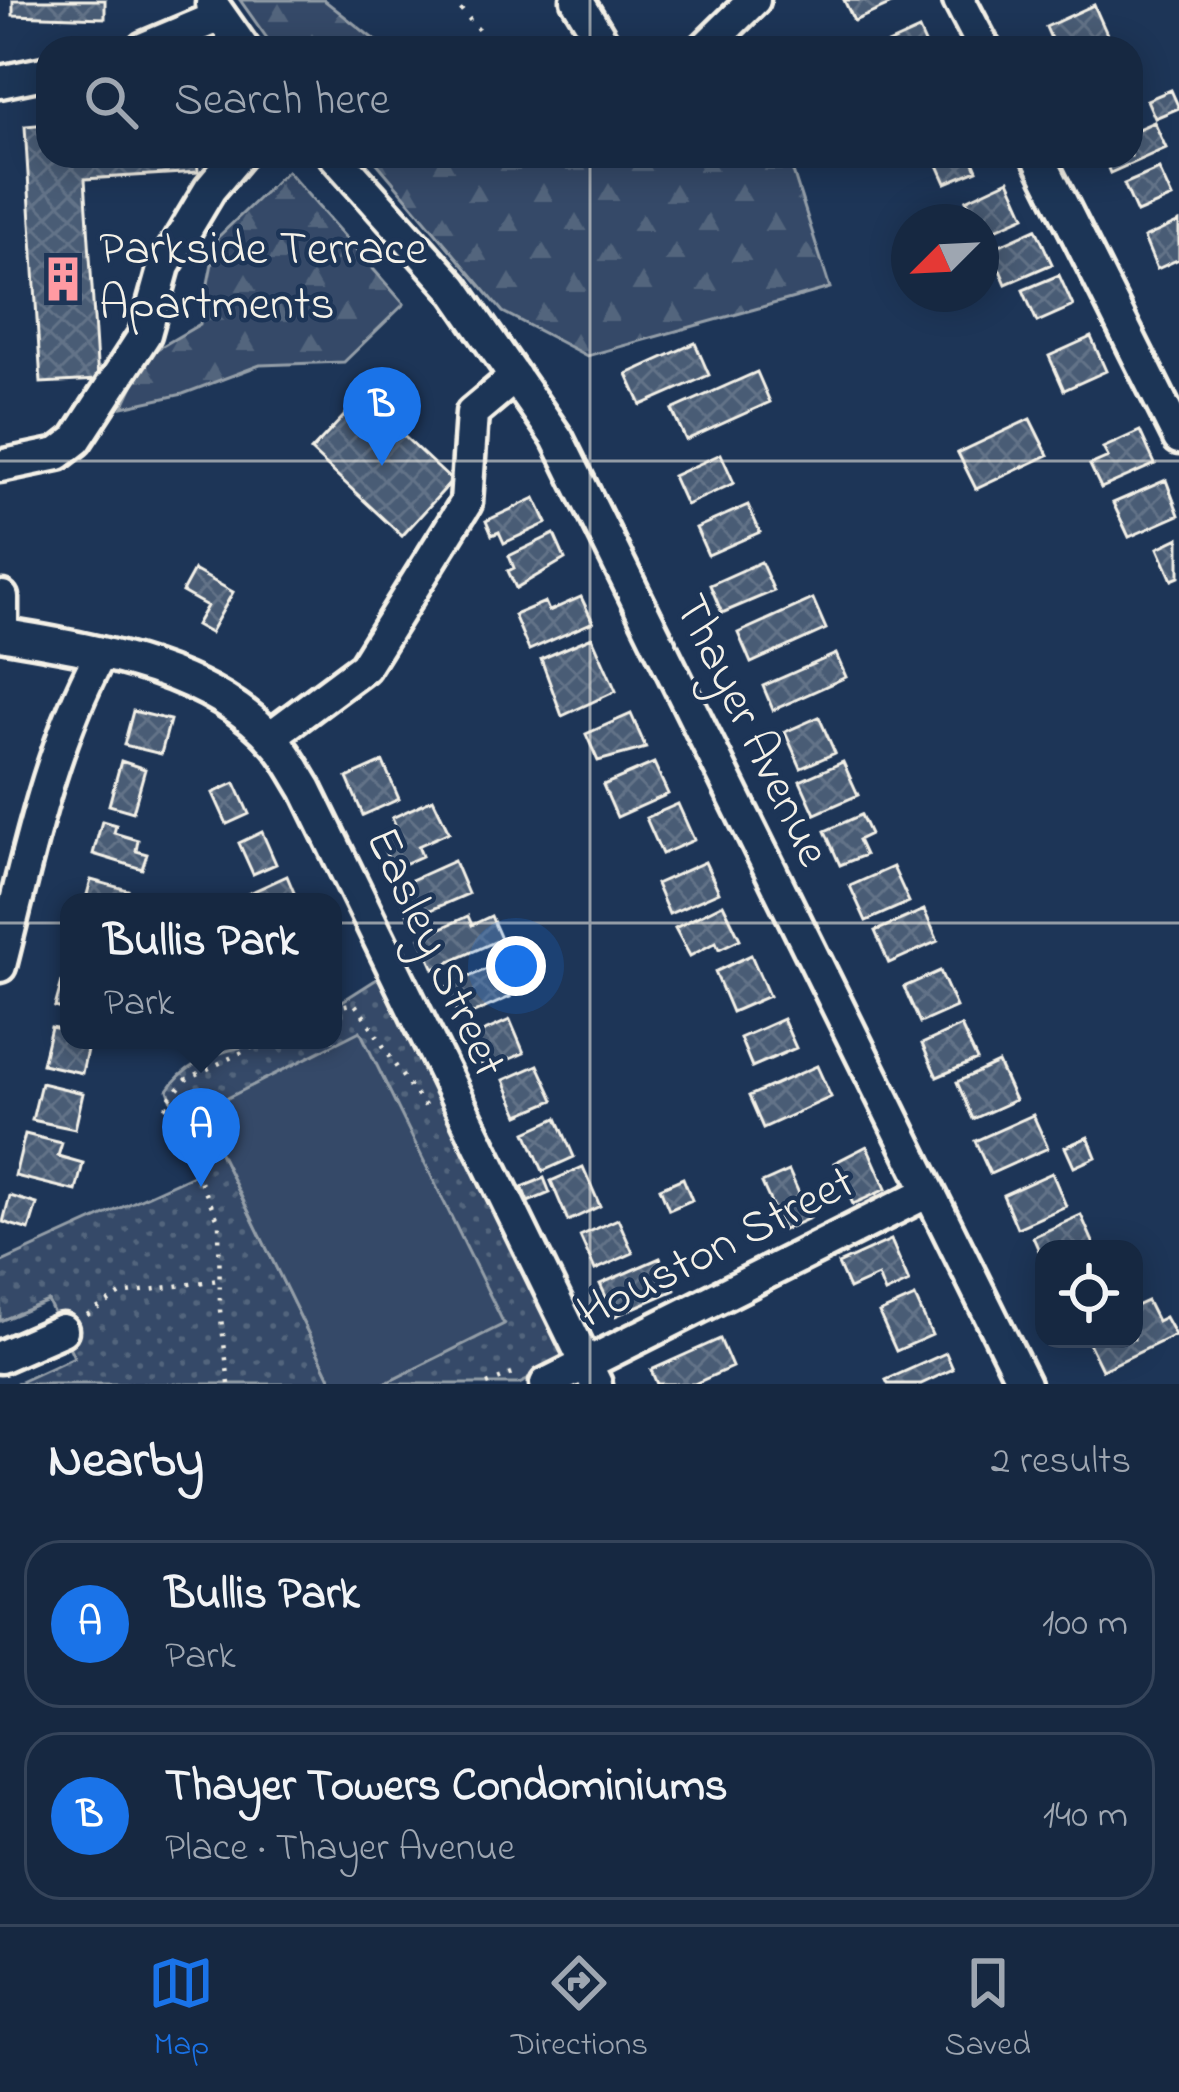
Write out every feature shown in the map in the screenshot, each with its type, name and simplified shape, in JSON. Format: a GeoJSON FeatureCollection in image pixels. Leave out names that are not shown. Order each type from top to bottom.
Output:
{"type":"FeatureCollection","features":[{"type":"Feature","properties":{"kind":"street"},"geometry":{"type":"LineString","coordinates":[[577,0],[599,36]]}},
{"type":"Feature","properties":{"kind":"street"},"geometry":{"type":"LineString","coordinates":[[717,36],[754,0]]}},
{"type":"Feature","properties":{"kind":"street"},"geometry":{"type":"LineString","coordinates":[[959,0],[977,36]]}},
{"type":"Feature","properties":{"kind":"street"},"geometry":{"type":"LineString","coordinates":[[166,36],[215,8],[235,36]]}},
{"type":"Feature","properties":{"kind":"street"},"geometry":{"type":"LineString","coordinates":[[0,82],[36,74]]}},
{"type":"Feature","properties":{"kind":"street"},"geometry":{"type":"LineString","coordinates":[[0,466],[58,454],[76,440],[145,334],[164,266],[228,168]]}},
{"type":"Feature","properties":{"kind":"street","name":"Thayer Avenue"},"geometry":{"type":"LineString","coordinates":[[346,168],[453,288],[557,438],[1024,1384]]}},
{"type":"Feature","properties":{"kind":"street"},"geometry":{"type":"LineString","coordinates":[[1044,168],[1179,438]]}},
{"type":"Feature","properties":{"kind":"street"},"geometry":{"type":"LineString","coordinates":[[270,737],[340,690],[364,667],[466,503],[472,413],[515,377]]}},
{"type":"Feature","properties":{"kind":"street"},"geometry":{"type":"LineString","coordinates":[[1,634],[2,597]]}},
{"type":"Feature","properties":{"kind":"street","name":"Easley Street"},"geometry":{"type":"LineString","coordinates":[[1,634],[175,675],[227,700],[270,737],[306,789],[475,1145],[591,1374]]}},
{"type":"Feature","properties":{"kind":"street"},"geometry":{"type":"LineString","coordinates":[[0,966],[30,838],[82,688],[100,655]]}},
{"type":"Feature","properties":{"kind":"street","name":"Houston Street"},"geometry":{"type":"LineString","coordinates":[[534,1377],[591,1374],[926,1193]]}},
{"type":"Feature","properties":{"kind":"street"},"geometry":{"type":"LineString","coordinates":[[0,1358],[62,1330]]}},
{"type":"Feature","properties":{"kind":"path"},"geometry":{"type":"LineString","coordinates":[[453,0],[484,36]]}},
{"type":"Feature","properties":{"kind":"path"},"geometry":{"type":"LineString","coordinates":[[342,1006],[354,1004],[379,1035],[407,1088],[433,1114]]}},
{"type":"Feature","properties":{"kind":"path"},"geometry":{"type":"LineString","coordinates":[[229,1384],[218,1280],[218,1222],[165,1103],[187,1079],[249,1049]]}},
{"type":"Feature","properties":{"kind":"path"},"geometry":{"type":"LineString","coordinates":[[62,1330],[121,1294],[218,1280]]}},
{"type":"Feature","properties":{"kind":"path"},"geometry":{"type":"LineString","coordinates":[[487,1384],[534,1377]]}},
{"type":"Feature","properties":{"kind":"green space"},"geometry":{"type":"Polygon","coordinates":[[[240,0],[324,0],[370,36],[266,36],[240,0]]]}},
{"type":"Feature","properties":{"kind":"green space"},"geometry":{"type":"Polygon","coordinates":[[[381,168],[792,168],[830,288],[587,356],[503,312],[381,168]]]}},
{"type":"Feature","properties":{"kind":"green space"},"geometry":{"type":"Polygon","coordinates":[[[287,171],[404,304],[344,362],[260,365],[183,394],[123,407],[147,355],[200,324],[217,238],[287,171]]]}},
{"type":"Feature","properties":{"kind":"green space"},"geometry":{"type":"Polygon","coordinates":[[[385,974],[568,1360],[519,1384],[384,1384],[504,1323],[200,1112],[333,1384],[16,1384],[74,1357],[48,1301],[0,1321],[0,1263],[197,1173],[168,1090],[199,1062],[235,1049],[342,1049],[342,1001],[385,974]]]}},
{"type":"Feature","properties":{"kind":"green space"},"geometry":{"type":"Polygon","coordinates":[[[360,1031],[504,1324],[384,1384],[333,1384],[200,1112],[324,1049],[342,1049],[342,1040],[360,1031]]]}},
{"type":"Feature","properties":{"kind":"building"},"geometry":{"type":"Polygon","coordinates":[[[13,0],[105,0],[105,18],[13,15],[13,0]]]}},
{"type":"Feature","properties":{"kind":"building"},"geometry":{"type":"Polygon","coordinates":[[[844,0],[897,0],[898,1],[854,21],[844,0]]]}},
{"type":"Feature","properties":{"kind":"building"},"geometry":{"type":"Polygon","coordinates":[[[1094,5],[1108,36],[1050,36],[1046,27],[1094,5]]]}},
{"type":"Feature","properties":{"kind":"building"},"geometry":{"type":"Polygon","coordinates":[[[1171,90],[1179,108],[1155,118],[1147,100],[1171,90]]]}},
{"type":"Feature","properties":{"kind":"building"},"geometry":{"type":"Polygon","coordinates":[[[1154,122],[1166,148],[1143,158],[1143,127],[1154,122]]]}},
{"type":"Feature","properties":{"kind":"building","name":"Parkside Terrace Apartments"},"geometry":{"type":"Polygon","coordinates":[[[36,125],[36,168],[198,168],[198,172],[85,179],[98,380],[41,383],[25,126],[36,125]]]}},
{"type":"Feature","properties":{"kind":"building"},"geometry":{"type":"Polygon","coordinates":[[[939,168],[976,168],[977,170],[946,183],[939,168]]]}},
{"type":"Feature","properties":{"kind":"building"},"geometry":{"type":"Polygon","coordinates":[[[1159,169],[1172,198],[1137,213],[1124,184],[1159,169]]]}},
{"type":"Feature","properties":{"kind":"building"},"geometry":{"type":"Polygon","coordinates":[[[1009,180],[1025,216],[999,227],[999,204],[969,204],[966,200],[1009,180]]]}},
{"type":"Feature","properties":{"kind":"building"},"geometry":{"type":"Polygon","coordinates":[[[1179,222],[1179,259],[1157,269],[1144,238],[1179,222]]]}},
{"type":"Feature","properties":{"kind":"building"},"geometry":{"type":"Polygon","coordinates":[[[1036,229],[1052,264],[1006,284],[999,268],[999,245],[1036,229]]]}},
{"type":"Feature","properties":{"kind":"building"},"geometry":{"type":"Polygon","coordinates":[[[1059,275],[1073,306],[1037,322],[1023,290],[1059,275]]]}},
{"type":"Feature","properties":{"kind":"building"},"geometry":{"type":"Polygon","coordinates":[[[1091,337],[1106,371],[1064,390],[1049,356],[1091,337]]]}},
{"type":"Feature","properties":{"kind":"building"},"geometry":{"type":"Polygon","coordinates":[[[695,343],[709,375],[641,405],[627,374],[695,343]]]}},
{"type":"Feature","properties":{"kind":"building"},"geometry":{"type":"Polygon","coordinates":[[[757,372],[770,402],[686,440],[672,410],[757,372]]]}},
{"type":"Feature","properties":{"kind":"building"},"geometry":{"type":"Polygon","coordinates":[[[362,397],[452,481],[402,536],[311,451],[362,397]]]}},
{"type":"Feature","properties":{"kind":"building"},"geometry":{"type":"Polygon","coordinates":[[[1030,419],[1048,455],[976,489],[958,453],[1030,419]]]}},
{"type":"Feature","properties":{"kind":"building"},"geometry":{"type":"Polygon","coordinates":[[[1140,431],[1155,464],[1101,488],[1090,465],[1108,457],[1103,448],[1140,431]]]}},
{"type":"Feature","properties":{"kind":"building"},"geometry":{"type":"Polygon","coordinates":[[[721,454],[734,483],[686,505],[673,476],[721,454]]]}},
{"type":"Feature","properties":{"kind":"building"},"geometry":{"type":"Polygon","coordinates":[[[1166,480],[1179,515],[1129,537],[1113,503],[1166,480]]]}},
{"type":"Feature","properties":{"kind":"building"},"geometry":{"type":"Polygon","coordinates":[[[535,498],[547,523],[504,543],[499,532],[492,535],[486,521],[535,498]]]}},
{"type":"Feature","properties":{"kind":"building"},"geometry":{"type":"Polygon","coordinates":[[[748,505],[760,532],[708,555],[696,528],[748,505]]]}},
{"type":"Feature","properties":{"kind":"building"},"geometry":{"type":"Polygon","coordinates":[[[554,534],[565,559],[516,588],[508,571],[514,568],[509,556],[554,534]]]}},
{"type":"Feature","properties":{"kind":"building"},"geometry":{"type":"Polygon","coordinates":[[[1179,538],[1179,577],[1172,580],[1158,548],[1179,538]]]}},
{"type":"Feature","properties":{"kind":"building"},"geometry":{"type":"Polygon","coordinates":[[[761,562],[774,591],[722,613],[710,585],[761,562]]]}},
{"type":"Feature","properties":{"kind":"building"},"geometry":{"type":"Polygon","coordinates":[[[194,570],[233,592],[210,633],[196,625],[207,606],[182,592],[194,570]]]}},
{"type":"Feature","properties":{"kind":"building"},"geometry":{"type":"Polygon","coordinates":[[[581,597],[593,622],[529,650],[514,615],[545,602],[549,611],[581,597]]]}},
{"type":"Feature","properties":{"kind":"building"},"geometry":{"type":"Polygon","coordinates":[[[813,599],[826,629],[751,663],[738,633],[813,599]]]}},
{"type":"Feature","properties":{"kind":"building"},"geometry":{"type":"Polygon","coordinates":[[[592,637],[616,691],[562,716],[541,659],[592,637]]]}},
{"type":"Feature","properties":{"kind":"building"},"geometry":{"type":"Polygon","coordinates":[[[836,654],[846,677],[773,710],[763,686],[836,654]]]}},
{"type":"Feature","properties":{"kind":"building"},"geometry":{"type":"Polygon","coordinates":[[[133,711],[170,720],[161,754],[124,745],[133,711]]]}},
{"type":"Feature","properties":{"kind":"building"},"geometry":{"type":"Polygon","coordinates":[[[631,714],[646,748],[598,761],[586,734],[631,714]]]}},
{"type":"Feature","properties":{"kind":"building"},"geometry":{"type":"Polygon","coordinates":[[[819,717],[835,753],[801,768],[785,732],[819,717]]]}},
{"type":"Feature","properties":{"kind":"building"},"geometry":{"type":"Polygon","coordinates":[[[121,761],[145,769],[133,812],[109,805],[121,761]]]}},
{"type":"Feature","properties":{"kind":"building"},"geometry":{"type":"Polygon","coordinates":[[[383,762],[399,799],[363,815],[347,778],[383,762]]]}},
{"type":"Feature","properties":{"kind":"building"},"geometry":{"type":"Polygon","coordinates":[[[843,762],[858,795],[815,814],[800,781],[843,762]]]}},
{"type":"Feature","properties":{"kind":"building"},"geometry":{"type":"Polygon","coordinates":[[[654,763],[668,794],[617,817],[603,785],[654,763]]]}},
{"type":"Feature","properties":{"kind":"building"},"geometry":{"type":"Polygon","coordinates":[[[235,783],[249,814],[227,824],[213,793],[235,783]]]}},
{"type":"Feature","properties":{"kind":"building"},"geometry":{"type":"Polygon","coordinates":[[[433,799],[449,832],[418,846],[422,856],[393,869],[379,838],[397,830],[392,818],[433,799]]]}},
{"type":"Feature","properties":{"kind":"building"},"geometry":{"type":"Polygon","coordinates":[[[678,804],[694,840],[662,854],[646,818],[678,804]]]}},
{"type":"Feature","properties":{"kind":"building"},"geometry":{"type":"Polygon","coordinates":[[[861,815],[870,834],[858,840],[865,855],[840,865],[825,831],[861,815]]]}},
{"type":"Feature","properties":{"kind":"building"},"geometry":{"type":"Polygon","coordinates":[[[102,821],[116,825],[114,833],[138,840],[136,851],[147,854],[142,869],[93,854],[102,821]]]}},
{"type":"Feature","properties":{"kind":"building"},"geometry":{"type":"Polygon","coordinates":[[[262,832],[276,864],[253,874],[239,843],[262,832]]]}},
{"type":"Feature","properties":{"kind":"building"},"geometry":{"type":"Polygon","coordinates":[[[454,861],[468,894],[410,919],[396,887],[454,861]]]}},
{"type":"Feature","properties":{"kind":"building"},"geometry":{"type":"Polygon","coordinates":[[[705,862],[719,892],[669,914],[656,884],[705,862]]]}},
{"type":"Feature","properties":{"kind":"building"},"geometry":{"type":"Polygon","coordinates":[[[893,867],[909,902],[866,921],[850,886],[893,867]]]}},
{"type":"Feature","properties":{"kind":"building"},"geometry":{"type":"Polygon","coordinates":[[[287,876],[294,893],[250,893],[287,876]]]}},
{"type":"Feature","properties":{"kind":"building"},"geometry":{"type":"Polygon","coordinates":[[[91,880],[128,890],[127,893],[87,893],[91,880]]]}},
{"type":"Feature","properties":{"kind":"building"},"geometry":{"type":"Polygon","coordinates":[[[723,904],[740,939],[719,949],[716,942],[690,956],[675,928],[723,904]]]}},
{"type":"Feature","properties":{"kind":"building"},"geometry":{"type":"Polygon","coordinates":[[[924,910],[938,941],[889,963],[875,931],[924,910]]]}},
{"type":"Feature","properties":{"kind":"building"},"geometry":{"type":"Polygon","coordinates":[[[468,916],[472,925],[491,916],[501,939],[434,969],[420,938],[468,916]]]}},
{"type":"Feature","properties":{"kind":"building"},"geometry":{"type":"Polygon","coordinates":[[[751,955],[769,996],[732,1012],[715,972],[751,955]]]}},
{"type":"Feature","properties":{"kind":"building"},"geometry":{"type":"Polygon","coordinates":[[[496,965],[510,997],[460,1019],[446,987],[496,965]]]}},
{"type":"Feature","properties":{"kind":"building"},"geometry":{"type":"Polygon","coordinates":[[[940,971],[956,1007],[920,1023],[904,987],[940,971]]]}},
{"type":"Feature","properties":{"kind":"building"},"geometry":{"type":"Polygon","coordinates":[[[783,1019],[796,1048],[752,1067],[740,1038],[783,1019]]]}},
{"type":"Feature","properties":{"kind":"building"},"geometry":{"type":"Polygon","coordinates":[[[510,1020],[524,1053],[484,1070],[469,1038],[510,1020]]]}},
{"type":"Feature","properties":{"kind":"building"},"geometry":{"type":"Polygon","coordinates":[[[961,1026],[977,1060],[937,1077],[922,1044],[961,1026]]]}},
{"type":"Feature","properties":{"kind":"building"},"geometry":{"type":"Polygon","coordinates":[[[51,1027],[60,1029],[60,1049],[87,1049],[82,1073],[42,1064],[51,1027]]]}},
{"type":"Feature","properties":{"kind":"building"},"geometry":{"type":"Polygon","coordinates":[[[998,1063],[1015,1100],[973,1119],[957,1082],[998,1063]]]}},
{"type":"Feature","properties":{"kind":"building"},"geometry":{"type":"Polygon","coordinates":[[[538,1065],[554,1100],[519,1115],[504,1080],[538,1065]]]}},
{"type":"Feature","properties":{"kind":"building"},"geometry":{"type":"Polygon","coordinates":[[[817,1066],[831,1097],[763,1128],[749,1096],[817,1066]]]}},
{"type":"Feature","properties":{"kind":"building"},"geometry":{"type":"Polygon","coordinates":[[[41,1083],[83,1093],[75,1129],[32,1120],[41,1083]]]}},
{"type":"Feature","properties":{"kind":"building"},"geometry":{"type":"Polygon","coordinates":[[[1033,1115],[1048,1148],[990,1174],[975,1141],[1033,1115]]]}},
{"type":"Feature","properties":{"kind":"building"},"geometry":{"type":"Polygon","coordinates":[[[557,1118],[574,1157],[543,1171],[526,1132],[557,1118]]]}},
{"type":"Feature","properties":{"kind":"building"},"geometry":{"type":"Polygon","coordinates":[[[25,1134],[62,1143],[58,1156],[83,1163],[76,1191],[15,1176],[25,1134]]]}},
{"type":"Feature","properties":{"kind":"building"},"geometry":{"type":"Polygon","coordinates":[[[1088,1137],[1096,1157],[1074,1167],[1065,1147],[1088,1137]]]}},
{"type":"Feature","properties":{"kind":"building"},"geometry":{"type":"Polygon","coordinates":[[[867,1146],[886,1189],[853,1204],[834,1163],[867,1146]]]}},
{"type":"Feature","properties":{"kind":"building"},"geometry":{"type":"Polygon","coordinates":[[[583,1167],[600,1206],[568,1221],[551,1181],[583,1167]]]}},
{"type":"Feature","properties":{"kind":"building"},"geometry":{"type":"Polygon","coordinates":[[[789,1171],[810,1218],[783,1230],[762,1183],[789,1171]]]}},
{"type":"Feature","properties":{"kind":"building"},"geometry":{"type":"Polygon","coordinates":[[[1052,1173],[1066,1206],[1017,1228],[1003,1195],[1052,1173]]]}},
{"type":"Feature","properties":{"kind":"building"},"geometry":{"type":"Polygon","coordinates":[[[544,1178],[550,1193],[528,1202],[522,1187],[544,1178]]]}},
{"type":"Feature","properties":{"kind":"building"},"geometry":{"type":"Polygon","coordinates":[[[683,1178],[692,1200],[669,1210],[660,1188],[683,1178]]]}},
{"type":"Feature","properties":{"kind":"building"},"geometry":{"type":"Polygon","coordinates":[[[10,1196],[37,1204],[29,1230],[3,1222],[10,1196]]]}},
{"type":"Feature","properties":{"kind":"building"},"geometry":{"type":"Polygon","coordinates":[[[1081,1215],[1092,1240],[1035,1242],[1033,1237],[1081,1215]]]}},
{"type":"Feature","properties":{"kind":"building"},"geometry":{"type":"Polygon","coordinates":[[[618,1219],[633,1253],[595,1270],[580,1236],[618,1219]]]}},
{"type":"Feature","properties":{"kind":"building"},"geometry":{"type":"Polygon","coordinates":[[[891,1240],[909,1282],[885,1293],[878,1276],[849,1289],[838,1264],[891,1240]]]}},
{"type":"Feature","properties":{"kind":"building"},"geometry":{"type":"Polygon","coordinates":[[[660,1258],[675,1290],[615,1316],[600,1284],[660,1258]]]}},
{"type":"Feature","properties":{"kind":"building"},"geometry":{"type":"Polygon","coordinates":[[[915,1297],[932,1335],[896,1351],[879,1313],[915,1297]]]}},
{"type":"Feature","properties":{"kind":"building"},"geometry":{"type":"Polygon","coordinates":[[[1147,1301],[1157,1321],[1165,1317],[1175,1335],[1102,1370],[1091,1348],[1143,1348],[1143,1303],[1147,1301]]]}},
{"type":"Feature","properties":{"kind":"building"},"geometry":{"type":"Polygon","coordinates":[[[720,1339],[732,1367],[694,1384],[657,1384],[651,1370],[720,1339]]]}},
{"type":"Feature","properties":{"kind":"building"},"geometry":{"type":"Polygon","coordinates":[[[946,1353],[953,1369],[921,1384],[888,1384],[886,1380],[946,1353]]]}},
{"type":"Feature","properties":{"kind":"place","name":"Parkside Terrace Apartments"},"geometry":{"type":"Point","coordinates":[63,279]}},
{"type":"Feature","properties":{"kind":"place","name":"Thayer Towers Condominiums"},"geometry":{"type":"Point","coordinates":[382,466]}},
{"type":"Feature","properties":{"kind":"place","name":"Bullis Park"},"geometry":{"type":"Point","coordinates":[201,1187]}}]}
